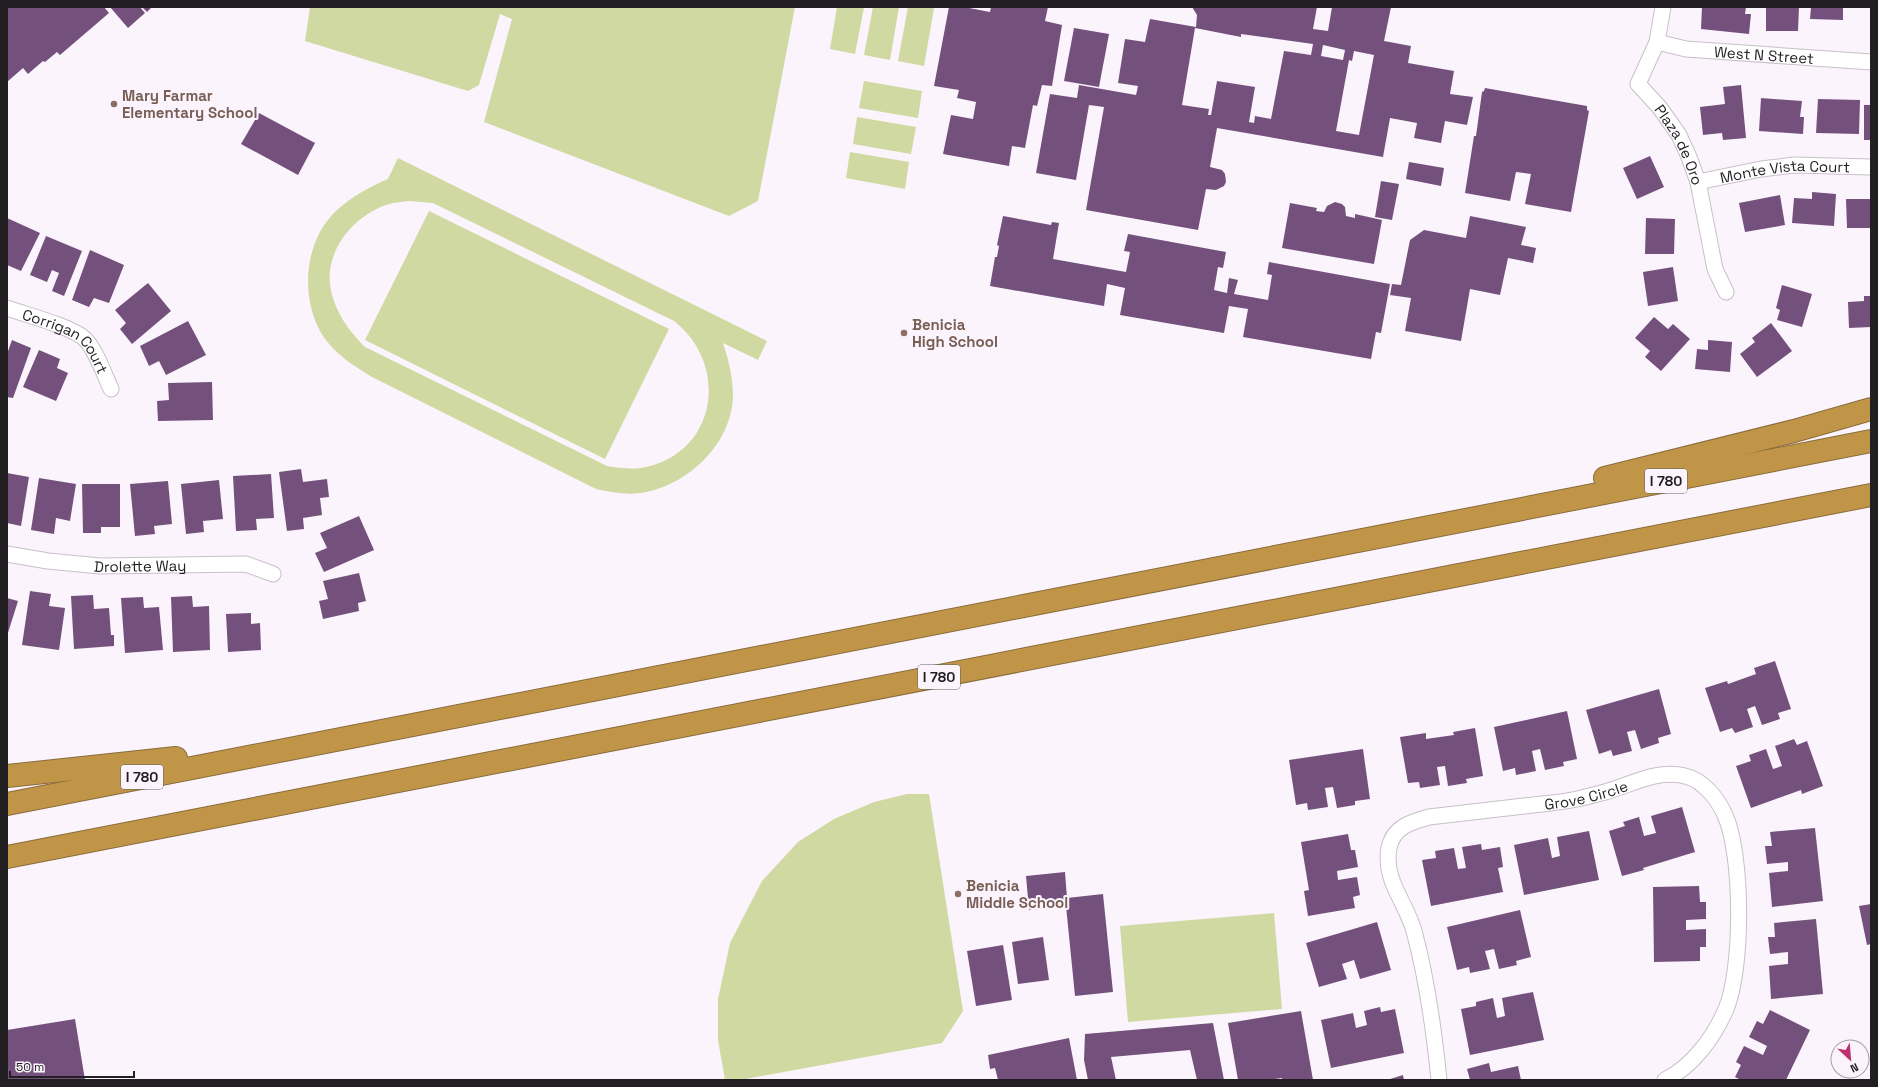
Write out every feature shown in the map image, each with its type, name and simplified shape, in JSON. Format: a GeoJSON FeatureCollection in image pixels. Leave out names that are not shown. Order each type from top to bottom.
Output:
{"type":"FeatureCollection","features":[{"type":"Feature","properties":{"kind":"highway"},"geometry":{"type":"LineString","coordinates":[[1461,521],[1586,482],[1779,435],[1871,409]]}},
{"type":"Feature","properties":{"kind":"highway","name":"I 780"},"geometry":{"type":"LineString","coordinates":[[7,804],[1871,441]]}},
{"type":"Feature","properties":{"kind":"highway","name":"I 780"},"geometry":{"type":"LineString","coordinates":[[7,857],[1871,495]]}},
{"type":"Feature","properties":{"kind":"highway"},"geometry":{"type":"LineString","coordinates":[[7,776],[160,759],[277,751]]}},
{"type":"Feature","properties":{"kind":"street","name":"Plaza de Oro"},"geometry":{"type":"LineString","coordinates":[[1663,7],[1658,42],[1638,84],[1660,108],[1679,135],[1698,182],[1715,269],[1726,292]]}},
{"type":"Feature","properties":{"kind":"street","name":"West N Street"},"geometry":{"type":"LineString","coordinates":[[1658,42],[1686,49],[1871,62]]}},
{"type":"Feature","properties":{"kind":"street","name":"Monte Vista Court"},"geometry":{"type":"LineString","coordinates":[[1698,182],[1761,169],[1794,165],[1871,167]]}},
{"type":"Feature","properties":{"kind":"street","name":"Corrigan Court"},"geometry":{"type":"LineString","coordinates":[[7,308],[73,331],[85,339],[95,355],[111,389]]}},
{"type":"Feature","properties":{"kind":"street","name":"Drolette Way"},"geometry":{"type":"LineString","coordinates":[[7,554],[48,561],[100,566],[246,564],[273,574]]}},
{"type":"Feature","properties":{"kind":"street","name":"Grove Circle"},"geometry":{"type":"LineString","coordinates":[[1439,1080],[1427,993],[1414,930],[1389,872],[1389,847],[1393,836],[1406,824],[1429,817],[1571,800],[1605,792],[1650,776],[1669,774],[1685,776],[1700,782],[1716,801],[1725,815],[1735,852],[1738,925],[1736,962],[1726,1008],[1717,1028],[1691,1062],[1665,1080]]}},
{"type":"Feature","properties":{"kind":"green space"},"geometry":{"type":"Polygon","coordinates":[[[310,7],[795,7],[758,201],[729,216],[484,122],[512,19],[500,14],[479,85],[468,91],[305,41],[310,7]]]}},
{"type":"Feature","properties":{"kind":"green space"},"geometry":{"type":"Polygon","coordinates":[[[837,7],[864,7],[855,54],[830,49],[837,7]]]}},
{"type":"Feature","properties":{"kind":"green space"},"geometry":{"type":"Polygon","coordinates":[[[873,7],[899,7],[890,60],[864,55],[873,7]]]}},
{"type":"Feature","properties":{"kind":"green space"},"geometry":{"type":"Polygon","coordinates":[[[908,7],[934,8],[924,66],[898,61],[908,7]]]}},
{"type":"Feature","properties":{"kind":"green space"},"geometry":{"type":"Polygon","coordinates":[[[864,81],[922,91],[918,118],[859,108],[864,81]]]}},
{"type":"Feature","properties":{"kind":"green space"},"geometry":{"type":"Polygon","coordinates":[[[857,117],[916,127],[911,154],[853,144],[857,117]]]}},
{"type":"Feature","properties":{"kind":"green space"},"geometry":{"type":"Polygon","coordinates":[[[850,152],[909,162],[905,189],[846,178],[850,152]]]}},
{"type":"Feature","properties":{"kind":"green space"},"geometry":{"type":"Polygon","coordinates":[[[398,158],[767,341],[758,360],[723,343],[729,363],[733,397],[730,415],[724,431],[715,447],[704,460],[690,472],[674,482],[658,489],[630,494],[596,489],[372,377],[339,354],[323,336],[316,322],[311,306],[308,289],[308,272],[311,255],[325,224],[336,211],[360,193],[388,179],[398,158]],[[410,201],[399,202],[377,209],[355,224],[338,246],[330,271],[330,284],[334,302],[347,326],[365,347],[607,466],[631,469],[646,467],[670,458],[688,443],[701,425],[708,404],[708,382],[703,360],[692,339],[674,321],[433,203],[410,201]]]}},
{"type":"Feature","properties":{"kind":"green space"},"geometry":{"type":"Polygon","coordinates":[[[429,211],[669,329],[605,459],[365,340],[429,211]]]}},
{"type":"Feature","properties":{"kind":"green space"},"geometry":{"type":"Polygon","coordinates":[[[907,794],[929,794],[963,1011],[942,1043],[740,1080],[725,1080],[718,1040],[718,999],[730,943],[762,881],[798,842],[834,819],[874,802],[907,794]]]}},
{"type":"Feature","properties":{"kind":"green space"},"geometry":{"type":"Polygon","coordinates":[[[1274,913],[1282,1009],[1128,1022],[1120,926],[1274,913]]]}},
{"type":"Feature","properties":{"kind":"building"},"geometry":{"type":"Polygon","coordinates":[[[7,7],[104,7],[109,13],[60,55],[57,52],[45,62],[43,61],[28,74],[23,68],[7,82],[7,7]]]}},
{"type":"Feature","properties":{"kind":"building"},"geometry":{"type":"Polygon","coordinates":[[[110,7],[140,7],[145,13],[128,28],[110,7]]]}},
{"type":"Feature","properties":{"kind":"building"},"geometry":{"type":"Polygon","coordinates":[[[142,7],[152,7],[147,12],[142,7]]]}},
{"type":"Feature","properties":{"kind":"building"},"geometry":{"type":"Polygon","coordinates":[[[949,7],[964,7],[990,12],[991,7],[1048,7],[1045,21],[1062,25],[1052,86],[1042,85],[1037,106],[1033,105],[1025,148],[1012,146],[1009,166],[943,154],[951,115],[973,119],[976,102],[957,98],[959,90],[934,86],[949,7]]]}},
{"type":"Feature","properties":{"kind":"building"},"geometry":{"type":"Polygon","coordinates":[[[1192,7],[1317,7],[1313,29],[1328,31],[1332,7],[1391,7],[1384,41],[1411,46],[1408,63],[1454,71],[1450,94],[1473,97],[1467,125],[1445,121],[1441,143],[1414,138],[1417,123],[1390,118],[1383,157],[1217,128],[1210,167],[1222,170],[1225,174],[1226,182],[1224,186],[1216,190],[1206,189],[1198,230],[1086,210],[1104,107],[1089,105],[1076,180],[1036,173],[1050,94],[1077,98],[1079,85],[1136,95],[1138,86],[1118,83],[1125,39],[1145,42],[1150,19],[1196,27],[1197,15],[1192,7]],[[1195,28],[1182,105],[1209,109],[1208,115],[1211,115],[1217,81],[1255,87],[1249,122],[1254,123],[1255,116],[1271,119],[1284,51],[1311,55],[1313,44],[1241,34],[1241,37],[1195,28]],[[1323,45],[1321,56],[1343,60],[1345,50],[1323,45]],[[1354,51],[1352,61],[1349,60],[1336,131],[1359,135],[1374,55],[1354,51]]]}},
{"type":"Feature","properties":{"kind":"building"},"geometry":{"type":"Polygon","coordinates":[[[1702,7],[1746,7],[1745,14],[1751,14],[1749,34],[1701,29],[1702,7]]]}},
{"type":"Feature","properties":{"kind":"building"},"geometry":{"type":"Polygon","coordinates":[[[1766,7],[1799,7],[1798,31],[1766,31],[1766,7]]]}},
{"type":"Feature","properties":{"kind":"building"},"geometry":{"type":"Polygon","coordinates":[[[1811,7],[1843,7],[1843,20],[1810,19],[1811,7]]]}},
{"type":"Feature","properties":{"kind":"building"},"geometry":{"type":"Polygon","coordinates":[[[1074,28],[1109,34],[1099,87],[1064,81],[1074,28]]]}},
{"type":"Feature","properties":{"kind":"building"},"geometry":{"type":"Polygon","coordinates":[[[1741,85],[1746,138],[1723,140],[1722,133],[1703,135],[1700,107],[1725,104],[1723,87],[1741,85]]]}},
{"type":"Feature","properties":{"kind":"building"},"geometry":{"type":"Polygon","coordinates":[[[1485,88],[1587,106],[1587,110],[1589,111],[1571,212],[1525,204],[1531,174],[1516,172],[1510,201],[1465,193],[1474,136],[1476,136],[1482,92],[1485,88]]]}},
{"type":"Feature","properties":{"kind":"building"},"geometry":{"type":"Polygon","coordinates":[[[1761,98],[1802,101],[1800,117],[1804,117],[1803,134],[1759,131],[1761,98]]]}},
{"type":"Feature","properties":{"kind":"building"},"geometry":{"type":"Polygon","coordinates":[[[1818,99],[1860,100],[1859,134],[1816,133],[1818,99]]]}},
{"type":"Feature","properties":{"kind":"building"},"geometry":{"type":"Polygon","coordinates":[[[1864,105],[1871,105],[1871,140],[1864,140],[1864,105]]]}},
{"type":"Feature","properties":{"kind":"building"},"geometry":{"type":"Polygon","coordinates":[[[259,113],[315,143],[298,175],[241,144],[259,113]]]}},
{"type":"Feature","properties":{"kind":"building"},"geometry":{"type":"Polygon","coordinates":[[[1650,156],[1664,187],[1637,199],[1623,168],[1650,156]]]}},
{"type":"Feature","properties":{"kind":"building"},"geometry":{"type":"Polygon","coordinates":[[[1409,162],[1444,168],[1441,186],[1406,179],[1409,162]]]}},
{"type":"Feature","properties":{"kind":"building"},"geometry":{"type":"Polygon","coordinates":[[[1381,181],[1399,184],[1392,220],[1375,217],[1381,181]]]}},
{"type":"Feature","properties":{"kind":"building"},"geometry":{"type":"Polygon","coordinates":[[[1812,192],[1836,194],[1834,226],[1792,223],[1794,198],[1812,199],[1812,192]]]}},
{"type":"Feature","properties":{"kind":"building"},"geometry":{"type":"Polygon","coordinates":[[[1780,195],[1785,225],[1745,232],[1739,203],[1780,195]]]}},
{"type":"Feature","properties":{"kind":"building"},"geometry":{"type":"Polygon","coordinates":[[[1846,199],[1871,199],[1871,228],[1847,228],[1846,199]]]}},
{"type":"Feature","properties":{"kind":"building"},"geometry":{"type":"Polygon","coordinates":[[[1335,202],[1342,204],[1345,207],[1346,216],[1355,218],[1355,214],[1382,220],[1374,264],[1282,248],[1290,203],[1317,208],[1316,211],[1324,212],[1327,206],[1335,202]]]}},
{"type":"Feature","properties":{"kind":"building"},"geometry":{"type":"Polygon","coordinates":[[[1003,216],[1051,225],[1052,222],[1059,223],[1053,259],[1126,272],[1130,252],[1124,251],[1128,234],[1226,252],[1223,268],[1218,267],[1214,290],[1227,293],[1229,278],[1238,280],[1234,294],[1268,300],[1272,275],[1267,274],[1269,262],[1390,284],[1381,333],[1376,332],[1371,359],[1243,337],[1248,309],[1229,306],[1224,333],[1120,315],[1125,288],[1107,284],[1104,306],[990,286],[995,257],[997,257],[999,246],[997,245],[1003,216]]]}},
{"type":"Feature","properties":{"kind":"building"},"geometry":{"type":"Polygon","coordinates":[[[1470,216],[1526,227],[1521,245],[1536,248],[1533,263],[1508,258],[1500,295],[1470,289],[1461,341],[1405,331],[1411,298],[1390,295],[1392,284],[1401,285],[1410,240],[1424,230],[1466,238],[1470,216]]]}},
{"type":"Feature","properties":{"kind":"building"},"geometry":{"type":"Polygon","coordinates":[[[7,218],[40,233],[21,271],[7,265],[7,218]]]}},
{"type":"Feature","properties":{"kind":"building"},"geometry":{"type":"Polygon","coordinates":[[[1646,218],[1675,219],[1674,254],[1645,254],[1646,218]]]}},
{"type":"Feature","properties":{"kind":"building"},"geometry":{"type":"Polygon","coordinates":[[[46,236],[82,251],[64,296],[52,291],[59,273],[52,270],[47,282],[30,275],[46,236]]]}},
{"type":"Feature","properties":{"kind":"building"},"geometry":{"type":"Polygon","coordinates":[[[90,250],[124,265],[109,303],[94,298],[89,307],[72,300],[90,250]]]}},
{"type":"Feature","properties":{"kind":"building"},"geometry":{"type":"Polygon","coordinates":[[[1673,267],[1678,301],[1648,306],[1643,272],[1673,267]]]}},
{"type":"Feature","properties":{"kind":"building"},"geometry":{"type":"Polygon","coordinates":[[[148,283],[171,311],[132,344],[120,329],[126,323],[115,310],[148,283]]]}},
{"type":"Feature","properties":{"kind":"building"},"geometry":{"type":"Polygon","coordinates":[[[1782,285],[1812,294],[1802,327],[1777,320],[1780,310],[1776,308],[1782,285]]]}},
{"type":"Feature","properties":{"kind":"building"},"geometry":{"type":"Polygon","coordinates":[[[1864,296],[1871,296],[1871,327],[1849,328],[1848,302],[1864,301],[1864,296]]]}},
{"type":"Feature","properties":{"kind":"building"},"geometry":{"type":"Polygon","coordinates":[[[1654,317],[1668,329],[1673,324],[1690,339],[1661,371],[1645,357],[1650,351],[1635,338],[1654,317]]]}},
{"type":"Feature","properties":{"kind":"building"},"geometry":{"type":"Polygon","coordinates":[[[188,321],[206,355],[166,375],[159,361],[149,366],[140,346],[188,321]]]}},
{"type":"Feature","properties":{"kind":"building"},"geometry":{"type":"Polygon","coordinates":[[[1771,323],[1792,351],[1757,377],[1740,354],[1755,342],[1752,338],[1771,323]]]}},
{"type":"Feature","properties":{"kind":"building"},"geometry":{"type":"Polygon","coordinates":[[[12,340],[31,348],[13,398],[7,397],[7,354],[12,340]]]}},
{"type":"Feature","properties":{"kind":"building"},"geometry":{"type":"Polygon","coordinates":[[[1708,340],[1732,342],[1730,372],[1695,369],[1697,349],[1708,350],[1708,340]]]}},
{"type":"Feature","properties":{"kind":"building"},"geometry":{"type":"Polygon","coordinates":[[[39,350],[60,359],[57,368],[68,373],[56,401],[23,387],[39,350]]]}},
{"type":"Feature","properties":{"kind":"building"},"geometry":{"type":"Polygon","coordinates":[[[212,382],[213,420],[158,421],[157,401],[169,400],[168,383],[212,382]]]}},
{"type":"Feature","properties":{"kind":"building"},"geometry":{"type":"Polygon","coordinates":[[[301,469],[303,482],[327,479],[329,497],[320,498],[322,515],[303,518],[304,529],[287,531],[279,472],[301,469]]]}},
{"type":"Feature","properties":{"kind":"building"},"geometry":{"type":"Polygon","coordinates":[[[7,473],[29,477],[21,526],[7,523],[7,473]]]}},
{"type":"Feature","properties":{"kind":"building"},"geometry":{"type":"Polygon","coordinates":[[[271,474],[274,518],[256,519],[257,530],[236,531],[233,476],[271,474]]]}},
{"type":"Feature","properties":{"kind":"building"},"geometry":{"type":"Polygon","coordinates":[[[39,478],[76,484],[70,521],[56,518],[54,534],[31,530],[39,478]]]}},
{"type":"Feature","properties":{"kind":"building"},"geometry":{"type":"Polygon","coordinates":[[[219,480],[223,519],[203,521],[204,532],[186,534],[181,484],[219,480]]]}},
{"type":"Feature","properties":{"kind":"building"},"geometry":{"type":"Polygon","coordinates":[[[168,481],[172,524],[154,526],[155,534],[135,536],[130,484],[168,481]]]}},
{"type":"Feature","properties":{"kind":"building"},"geometry":{"type":"Polygon","coordinates":[[[82,484],[120,484],[120,527],[101,527],[101,533],[83,533],[82,484]]]}},
{"type":"Feature","properties":{"kind":"building"},"geometry":{"type":"Polygon","coordinates":[[[359,516],[374,550],[324,572],[315,553],[327,548],[320,533],[359,516]]]}},
{"type":"Feature","properties":{"kind":"building"},"geometry":{"type":"Polygon","coordinates":[[[359,573],[366,601],[358,603],[359,611],[323,619],[319,601],[328,599],[323,581],[359,573]]]}},
{"type":"Feature","properties":{"kind":"building"},"geometry":{"type":"Polygon","coordinates":[[[30,591],[51,594],[49,606],[65,608],[59,650],[22,645],[30,591]]]}},
{"type":"Feature","properties":{"kind":"building"},"geometry":{"type":"Polygon","coordinates":[[[93,595],[94,609],[109,608],[111,635],[114,635],[114,646],[74,649],[71,596],[93,595]]]}},
{"type":"Feature","properties":{"kind":"building"},"geometry":{"type":"Polygon","coordinates":[[[192,596],[193,607],[209,606],[210,650],[173,652],[171,597],[192,596]]]}},
{"type":"Feature","properties":{"kind":"building"},"geometry":{"type":"Polygon","coordinates":[[[143,597],[144,608],[159,607],[163,650],[125,653],[121,598],[143,597]]]}},
{"type":"Feature","properties":{"kind":"building"},"geometry":{"type":"Polygon","coordinates":[[[7,598],[18,601],[7,636],[7,598]]]}},
{"type":"Feature","properties":{"kind":"building"},"geometry":{"type":"Polygon","coordinates":[[[251,613],[251,624],[260,623],[261,650],[228,652],[226,614],[251,613]]]}},
{"type":"Feature","properties":{"kind":"building"},"geometry":{"type":"Polygon","coordinates":[[[1775,661],[1791,709],[1778,713],[1780,719],[1762,725],[1755,706],[1747,709],[1753,727],[1735,733],[1732,728],[1720,732],[1705,688],[1727,681],[1728,684],[1756,674],[1754,668],[1775,661]]]}},
{"type":"Feature","properties":{"kind":"building"},"geometry":{"type":"Polygon","coordinates":[[[1659,689],[1671,734],[1658,738],[1659,743],[1641,749],[1635,730],[1627,732],[1632,751],[1613,756],[1611,750],[1599,754],[1586,710],[1659,689]]]}},
{"type":"Feature","properties":{"kind":"building"},"geometry":{"type":"Polygon","coordinates":[[[1567,711],[1577,759],[1563,762],[1564,766],[1545,770],[1540,749],[1532,751],[1536,771],[1516,775],[1515,768],[1503,771],[1494,727],[1567,711]]]}},
{"type":"Feature","properties":{"kind":"building"},"geometry":{"type":"Polygon","coordinates":[[[1475,728],[1483,776],[1466,779],[1467,783],[1448,786],[1445,766],[1437,767],[1440,785],[1420,788],[1419,782],[1408,783],[1400,737],[1426,733],[1426,739],[1454,735],[1453,732],[1475,728]]]}},
{"type":"Feature","properties":{"kind":"building"},"geometry":{"type":"Polygon","coordinates":[[[1794,739],[1797,745],[1807,741],[1823,786],[1802,794],[1801,790],[1751,808],[1736,766],[1751,761],[1749,755],[1766,749],[1773,769],[1782,766],[1775,746],[1794,739]]]}},
{"type":"Feature","properties":{"kind":"building"},"geometry":{"type":"Polygon","coordinates":[[[1363,749],[1370,799],[1355,801],[1355,805],[1337,808],[1333,787],[1325,788],[1328,807],[1308,810],[1307,803],[1296,805],[1289,760],[1363,749]]]}},
{"type":"Feature","properties":{"kind":"building"},"geometry":{"type":"Polygon","coordinates":[[[1682,807],[1695,852],[1622,876],[1609,831],[1625,826],[1623,822],[1639,817],[1644,836],[1656,833],[1651,816],[1682,807]]]}},
{"type":"Feature","properties":{"kind":"building"},"geometry":{"type":"Polygon","coordinates":[[[1815,828],[1823,901],[1772,907],[1769,873],[1788,871],[1788,862],[1767,864],[1765,846],[1772,846],[1770,832],[1815,828]]]}},
{"type":"Feature","properties":{"kind":"building"},"geometry":{"type":"Polygon","coordinates":[[[1589,831],[1599,880],[1524,895],[1514,845],[1548,838],[1552,858],[1560,856],[1557,837],[1589,831]]]}},
{"type":"Feature","properties":{"kind":"building"},"geometry":{"type":"Polygon","coordinates":[[[1348,834],[1351,850],[1355,850],[1358,867],[1337,871],[1338,880],[1357,877],[1360,895],[1353,897],[1355,908],[1308,916],[1304,891],[1309,890],[1301,842],[1348,834]]]}},
{"type":"Feature","properties":{"kind":"building"},"geometry":{"type":"Polygon","coordinates":[[[1481,844],[1482,850],[1500,847],[1503,867],[1498,868],[1503,892],[1431,906],[1422,860],[1436,858],[1435,851],[1454,848],[1458,869],[1466,868],[1462,847],[1481,844]]]}},
{"type":"Feature","properties":{"kind":"building"},"geometry":{"type":"Polygon","coordinates":[[[1065,872],[1067,898],[1103,894],[1113,992],[1075,996],[1066,906],[1029,910],[1026,876],[1065,872]]]}},
{"type":"Feature","properties":{"kind":"building"},"geometry":{"type":"Polygon","coordinates":[[[1699,886],[1700,902],[1706,902],[1706,919],[1686,920],[1686,930],[1706,929],[1706,947],[1700,947],[1700,961],[1654,962],[1653,887],[1699,886]]]}},
{"type":"Feature","properties":{"kind":"building"},"geometry":{"type":"Polygon","coordinates":[[[1871,904],[1871,944],[1867,945],[1859,906],[1871,904]]]}},
{"type":"Feature","properties":{"kind":"building"},"geometry":{"type":"Polygon","coordinates":[[[1520,910],[1531,957],[1516,961],[1517,965],[1499,969],[1494,949],[1485,951],[1490,969],[1470,973],[1469,967],[1457,970],[1447,927],[1520,910]]]}},
{"type":"Feature","properties":{"kind":"building"},"geometry":{"type":"Polygon","coordinates":[[[1816,919],[1823,994],[1771,999],[1769,966],[1788,964],[1788,952],[1770,954],[1768,937],[1775,937],[1774,923],[1816,919]]]}},
{"type":"Feature","properties":{"kind":"building"},"geometry":{"type":"Polygon","coordinates":[[[1377,922],[1391,970],[1360,979],[1354,960],[1342,964],[1347,979],[1319,987],[1306,943],[1377,922]]]}},
{"type":"Feature","properties":{"kind":"building"},"geometry":{"type":"Polygon","coordinates":[[[1043,937],[1049,980],[1018,984],[1012,942],[1043,937]]]}},
{"type":"Feature","properties":{"kind":"building"},"geometry":{"type":"Polygon","coordinates":[[[1003,945],[1012,1000],[976,1006],[967,951],[1003,945]]]}},
{"type":"Feature","properties":{"kind":"building"},"geometry":{"type":"Polygon","coordinates":[[[1533,992],[1544,1040],[1470,1055],[1461,1009],[1476,1006],[1476,1002],[1493,998],[1497,1018],[1505,1016],[1502,998],[1533,992]]]}},
{"type":"Feature","properties":{"kind":"building"},"geometry":{"type":"Polygon","coordinates":[[[1380,1007],[1381,1012],[1395,1009],[1404,1053],[1331,1068],[1321,1020],[1353,1013],[1356,1028],[1367,1025],[1364,1011],[1380,1007]]]}},
{"type":"Feature","properties":{"kind":"building"},"geometry":{"type":"Polygon","coordinates":[[[1770,1010],[1810,1030],[1786,1080],[1741,1080],[1735,1077],[1741,1065],[1736,1062],[1744,1046],[1763,1055],[1767,1046],[1749,1037],[1757,1021],[1763,1024],[1770,1010]]]}},
{"type":"Feature","properties":{"kind":"building"},"geometry":{"type":"Polygon","coordinates":[[[1301,1011],[1313,1080],[1282,1080],[1282,1078],[1268,1080],[1238,1080],[1228,1023],[1301,1011]]]}},
{"type":"Feature","properties":{"kind":"building"},"geometry":{"type":"Polygon","coordinates":[[[75,1019],[85,1080],[7,1080],[7,1030],[75,1019]]]}},
{"type":"Feature","properties":{"kind":"building"},"geometry":{"type":"Polygon","coordinates":[[[1213,1023],[1224,1080],[1197,1080],[1190,1050],[1111,1057],[1116,1080],[1088,1080],[1084,1060],[1085,1034],[1213,1023]]]}},
{"type":"Feature","properties":{"kind":"building"},"geometry":{"type":"Polygon","coordinates":[[[1069,1038],[1077,1080],[998,1080],[995,1068],[990,1069],[988,1055],[1069,1038]]]}},
{"type":"Feature","properties":{"kind":"building"},"geometry":{"type":"Polygon","coordinates":[[[1489,1063],[1491,1072],[1518,1066],[1521,1080],[1470,1080],[1467,1069],[1489,1063]]]}},
{"type":"Feature","properties":{"kind":"building"},"geometry":{"type":"Polygon","coordinates":[[[1403,1075],[1404,1080],[1387,1080],[1403,1075]]]}},
{"type":"Feature","properties":{"kind":"place","name":"Mary Farmar Elementary School"},"geometry":{"type":"Point","coordinates":[114,104]}},
{"type":"Feature","properties":{"kind":"place","name":"Benicia High School"},"geometry":{"type":"Point","coordinates":[904,333]}},
{"type":"Feature","properties":{"kind":"place","name":"Benicia Middle School"},"geometry":{"type":"Point","coordinates":[958,894]}}]}
